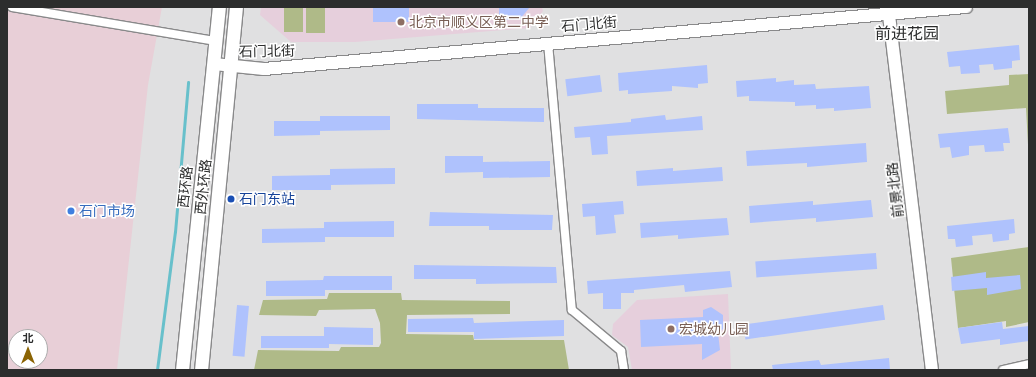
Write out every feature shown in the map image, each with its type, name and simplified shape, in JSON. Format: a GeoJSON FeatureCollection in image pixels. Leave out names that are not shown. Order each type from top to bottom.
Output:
{"type":"FeatureCollection","features":[{"type":"Feature","properties":{"kind":"main road","name":"西环路"},"geometry":{"type":"LineString","coordinates":[[182,370],[220,7]]}},
{"type":"Feature","properties":{"kind":"main road","name":"西外环路"},"geometry":{"type":"LineString","coordinates":[[202,370],[236,7]]}},
{"type":"Feature","properties":{"kind":"street"},"geometry":{"type":"LineString","coordinates":[[12,7],[216,40]]}},
{"type":"Feature","properties":{"kind":"street","name":"石门北街"},"geometry":{"type":"LineString","coordinates":[[214,64],[264,69],[888,10],[966,7]]}},
{"type":"Feature","properties":{"kind":"street","name":"前景北路"},"geometry":{"type":"LineString","coordinates":[[888,10],[932,370]]}},
{"type":"Feature","properties":{"kind":"street"},"geometry":{"type":"LineString","coordinates":[[548,43],[572,310],[621,351],[624,370]]}},
{"type":"Feature","properties":{"kind":"street"},"geometry":{"type":"LineString","coordinates":[[1003,370],[1029,364]]}},
{"type":"Feature","properties":{"kind":"shaded area","name":"石门市场"},"geometry":{"type":"Polygon","coordinates":[[[7,7],[162,7],[148,85],[117,370],[7,370],[7,7]]]}},
{"type":"Feature","properties":{"kind":"shaded area","name":"北京市顺义区第二中学"},"geometry":{"type":"Polygon","coordinates":[[[261,7],[542,7],[543,11],[530,28],[355,42],[291,42],[260,15],[261,7]]]}},
{"type":"Feature","properties":{"kind":"shaded area","name":"宏城幼儿园"},"geometry":{"type":"Polygon","coordinates":[[[728,294],[731,370],[632,370],[628,347],[612,335],[613,324],[637,300],[728,294]]]}},
{"type":"Feature","properties":{"kind":"green space"},"geometry":{"type":"Polygon","coordinates":[[[284,7],[303,7],[303,32],[284,32],[284,7]]]}},
{"type":"Feature","properties":{"kind":"green space"},"geometry":{"type":"Polygon","coordinates":[[[306,7],[325,7],[325,33],[306,33],[306,7]]]}},
{"type":"Feature","properties":{"kind":"green space"},"geometry":{"type":"Polygon","coordinates":[[[1029,74],[1029,163],[1026,108],[947,114],[945,91],[1009,85],[1009,75],[1029,74]]]}},
{"type":"Feature","properties":{"kind":"green space"},"geometry":{"type":"Polygon","coordinates":[[[1029,247],[1029,322],[1006,327],[1006,321],[958,328],[951,258],[1029,247]]]}},
{"type":"Feature","properties":{"kind":"green space"},"geometry":{"type":"Polygon","coordinates":[[[329,293],[401,293],[402,300],[510,301],[510,314],[407,315],[406,334],[473,335],[474,340],[564,340],[569,370],[254,370],[258,350],[339,351],[341,347],[379,347],[381,343],[380,323],[375,309],[319,310],[316,316],[259,315],[263,300],[327,299],[329,293]]]}},
{"type":"Feature","properties":{"kind":"building"},"geometry":{"type":"Polygon","coordinates":[[[373,7],[409,7],[409,22],[373,22],[373,7]]]}},
{"type":"Feature","properties":{"kind":"building"},"geometry":{"type":"Polygon","coordinates":[[[499,7],[530,7],[520,19],[499,20],[499,7]]]}},
{"type":"Feature","properties":{"kind":"building"},"geometry":{"type":"Polygon","coordinates":[[[1019,45],[1020,60],[1012,61],[1012,68],[994,70],[993,64],[979,65],[980,73],[961,74],[960,66],[949,67],[947,52],[1019,45]]]}},
{"type":"Feature","properties":{"kind":"building"},"geometry":{"type":"Polygon","coordinates":[[[707,65],[708,83],[698,84],[698,88],[672,86],[672,91],[628,94],[628,90],[619,91],[618,73],[707,65]]]}},
{"type":"Feature","properties":{"kind":"building"},"geometry":{"type":"Polygon","coordinates":[[[600,75],[602,92],[567,96],[565,79],[600,75]]]}},
{"type":"Feature","properties":{"kind":"building"},"geometry":{"type":"Polygon","coordinates":[[[776,78],[776,82],[794,80],[794,85],[815,84],[816,89],[869,86],[871,108],[834,111],[834,108],[816,109],[816,105],[795,106],[795,102],[749,101],[749,96],[737,97],[736,81],[776,78]]]}},
{"type":"Feature","properties":{"kind":"building"},"geometry":{"type":"Polygon","coordinates":[[[417,104],[478,104],[478,108],[544,108],[544,122],[417,119],[417,104]]]}},
{"type":"Feature","properties":{"kind":"building"},"geometry":{"type":"Polygon","coordinates":[[[665,115],[666,120],[702,116],[703,130],[607,136],[608,154],[592,155],[590,137],[575,138],[574,127],[631,122],[631,119],[665,115]]]}},
{"type":"Feature","properties":{"kind":"building"},"geometry":{"type":"Polygon","coordinates":[[[320,116],[390,116],[390,130],[320,131],[320,135],[274,136],[274,121],[320,121],[320,116]]]}},
{"type":"Feature","properties":{"kind":"building"},"geometry":{"type":"Polygon","coordinates":[[[1008,128],[1010,143],[1003,143],[1004,151],[985,152],[984,145],[969,146],[969,155],[952,158],[950,147],[940,148],[938,134],[1008,128]]]}},
{"type":"Feature","properties":{"kind":"building"},"geometry":{"type":"Polygon","coordinates":[[[866,143],[867,162],[807,167],[807,163],[747,166],[746,151],[866,143]]]}},
{"type":"Feature","properties":{"kind":"building"},"geometry":{"type":"Polygon","coordinates":[[[445,156],[483,156],[483,162],[550,161],[550,177],[483,178],[483,172],[445,173],[445,156]]]}},
{"type":"Feature","properties":{"kind":"building"},"geometry":{"type":"Polygon","coordinates":[[[722,167],[723,181],[637,186],[636,171],[673,168],[673,171],[722,167]]]}},
{"type":"Feature","properties":{"kind":"building"},"geometry":{"type":"Polygon","coordinates":[[[395,168],[395,184],[331,185],[331,190],[272,190],[272,176],[330,175],[330,169],[395,168]]]}},
{"type":"Feature","properties":{"kind":"building"},"geometry":{"type":"Polygon","coordinates":[[[871,200],[873,217],[816,222],[816,218],[750,223],[749,206],[813,201],[813,205],[871,200]]]}},
{"type":"Feature","properties":{"kind":"building"},"geometry":{"type":"Polygon","coordinates":[[[623,201],[624,214],[614,215],[616,233],[596,235],[595,216],[583,217],[582,204],[623,201]]]}},
{"type":"Feature","properties":{"kind":"building"},"geometry":{"type":"Polygon","coordinates":[[[430,212],[553,215],[552,230],[489,230],[489,226],[429,226],[430,212]]]}},
{"type":"Feature","properties":{"kind":"building"},"geometry":{"type":"Polygon","coordinates":[[[727,218],[729,235],[678,239],[678,235],[641,238],[640,223],[727,218]]]}},
{"type":"Feature","properties":{"kind":"building"},"geometry":{"type":"Polygon","coordinates":[[[1014,219],[1015,233],[1009,234],[1009,240],[993,242],[992,234],[972,236],[973,245],[956,247],[955,239],[948,239],[947,226],[1014,219]]]}},
{"type":"Feature","properties":{"kind":"building"},"geometry":{"type":"Polygon","coordinates":[[[394,221],[394,237],[325,237],[325,242],[262,243],[262,229],[324,228],[324,222],[394,221]]]}},
{"type":"Feature","properties":{"kind":"building"},"geometry":{"type":"Polygon","coordinates":[[[876,253],[877,269],[756,277],[755,261],[876,253]]]}},
{"type":"Feature","properties":{"kind":"building"},"geometry":{"type":"Polygon","coordinates":[[[414,265],[556,267],[557,283],[476,284],[476,279],[414,279],[414,265]]]}},
{"type":"Feature","properties":{"kind":"building"},"geometry":{"type":"Polygon","coordinates":[[[730,271],[732,287],[685,292],[684,285],[634,290],[634,293],[621,293],[621,309],[603,309],[603,293],[588,294],[587,281],[730,271]]]}},
{"type":"Feature","properties":{"kind":"building"},"geometry":{"type":"Polygon","coordinates":[[[986,272],[986,278],[1020,275],[1021,289],[987,295],[987,288],[952,291],[951,277],[986,272]]]}},
{"type":"Feature","properties":{"kind":"building"},"geometry":{"type":"Polygon","coordinates":[[[324,276],[392,276],[392,290],[325,290],[325,296],[266,296],[266,281],[323,280],[324,276]]]}},
{"type":"Feature","properties":{"kind":"building"},"geometry":{"type":"Polygon","coordinates":[[[237,305],[249,306],[245,357],[233,356],[237,305]]]}},
{"type":"Feature","properties":{"kind":"building"},"geometry":{"type":"Polygon","coordinates":[[[883,305],[885,320],[745,339],[743,325],[883,305]]]}},
{"type":"Feature","properties":{"kind":"building"},"geometry":{"type":"Polygon","coordinates":[[[711,307],[723,315],[723,329],[718,333],[720,350],[702,360],[702,344],[641,347],[640,320],[703,317],[703,310],[711,307]]]}},
{"type":"Feature","properties":{"kind":"building"},"geometry":{"type":"Polygon","coordinates":[[[473,318],[474,323],[564,320],[564,336],[474,339],[474,332],[408,332],[408,319],[473,318]]]}},
{"type":"Feature","properties":{"kind":"building"},"geometry":{"type":"Polygon","coordinates":[[[1002,322],[1003,329],[1029,326],[1029,341],[1000,345],[1000,339],[961,344],[958,328],[1002,322]]]}},
{"type":"Feature","properties":{"kind":"building"},"geometry":{"type":"Polygon","coordinates":[[[324,327],[373,328],[373,345],[329,344],[329,348],[261,348],[261,336],[324,336],[324,327]]]}},
{"type":"Feature","properties":{"kind":"building"},"geometry":{"type":"Polygon","coordinates":[[[889,358],[890,370],[773,370],[772,365],[819,360],[821,365],[889,358]]]}},
{"type":"Feature","properties":{"kind":"waterway"},"geometry":{"type":"LineString","coordinates":[[157,370],[175,232],[188,83]]}},
{"type":"Feature","properties":{"kind":"place","name":"北京市顺义区第二中学"},"geometry":{"type":"Point","coordinates":[401,22]}},
{"type":"Feature","properties":{"kind":"place","name":"石门东站"},"geometry":{"type":"Point","coordinates":[231,199]}},
{"type":"Feature","properties":{"kind":"place","name":"石门市场"},"geometry":{"type":"Point","coordinates":[71,211]}},
{"type":"Feature","properties":{"kind":"place","name":"宏城幼儿园"},"geometry":{"type":"Point","coordinates":[671,329]}},
{"type":"Feature","properties":{"kind":"district","name":"前进花园"},"geometry":{"type":"Point","coordinates":[907,33]}}]}
